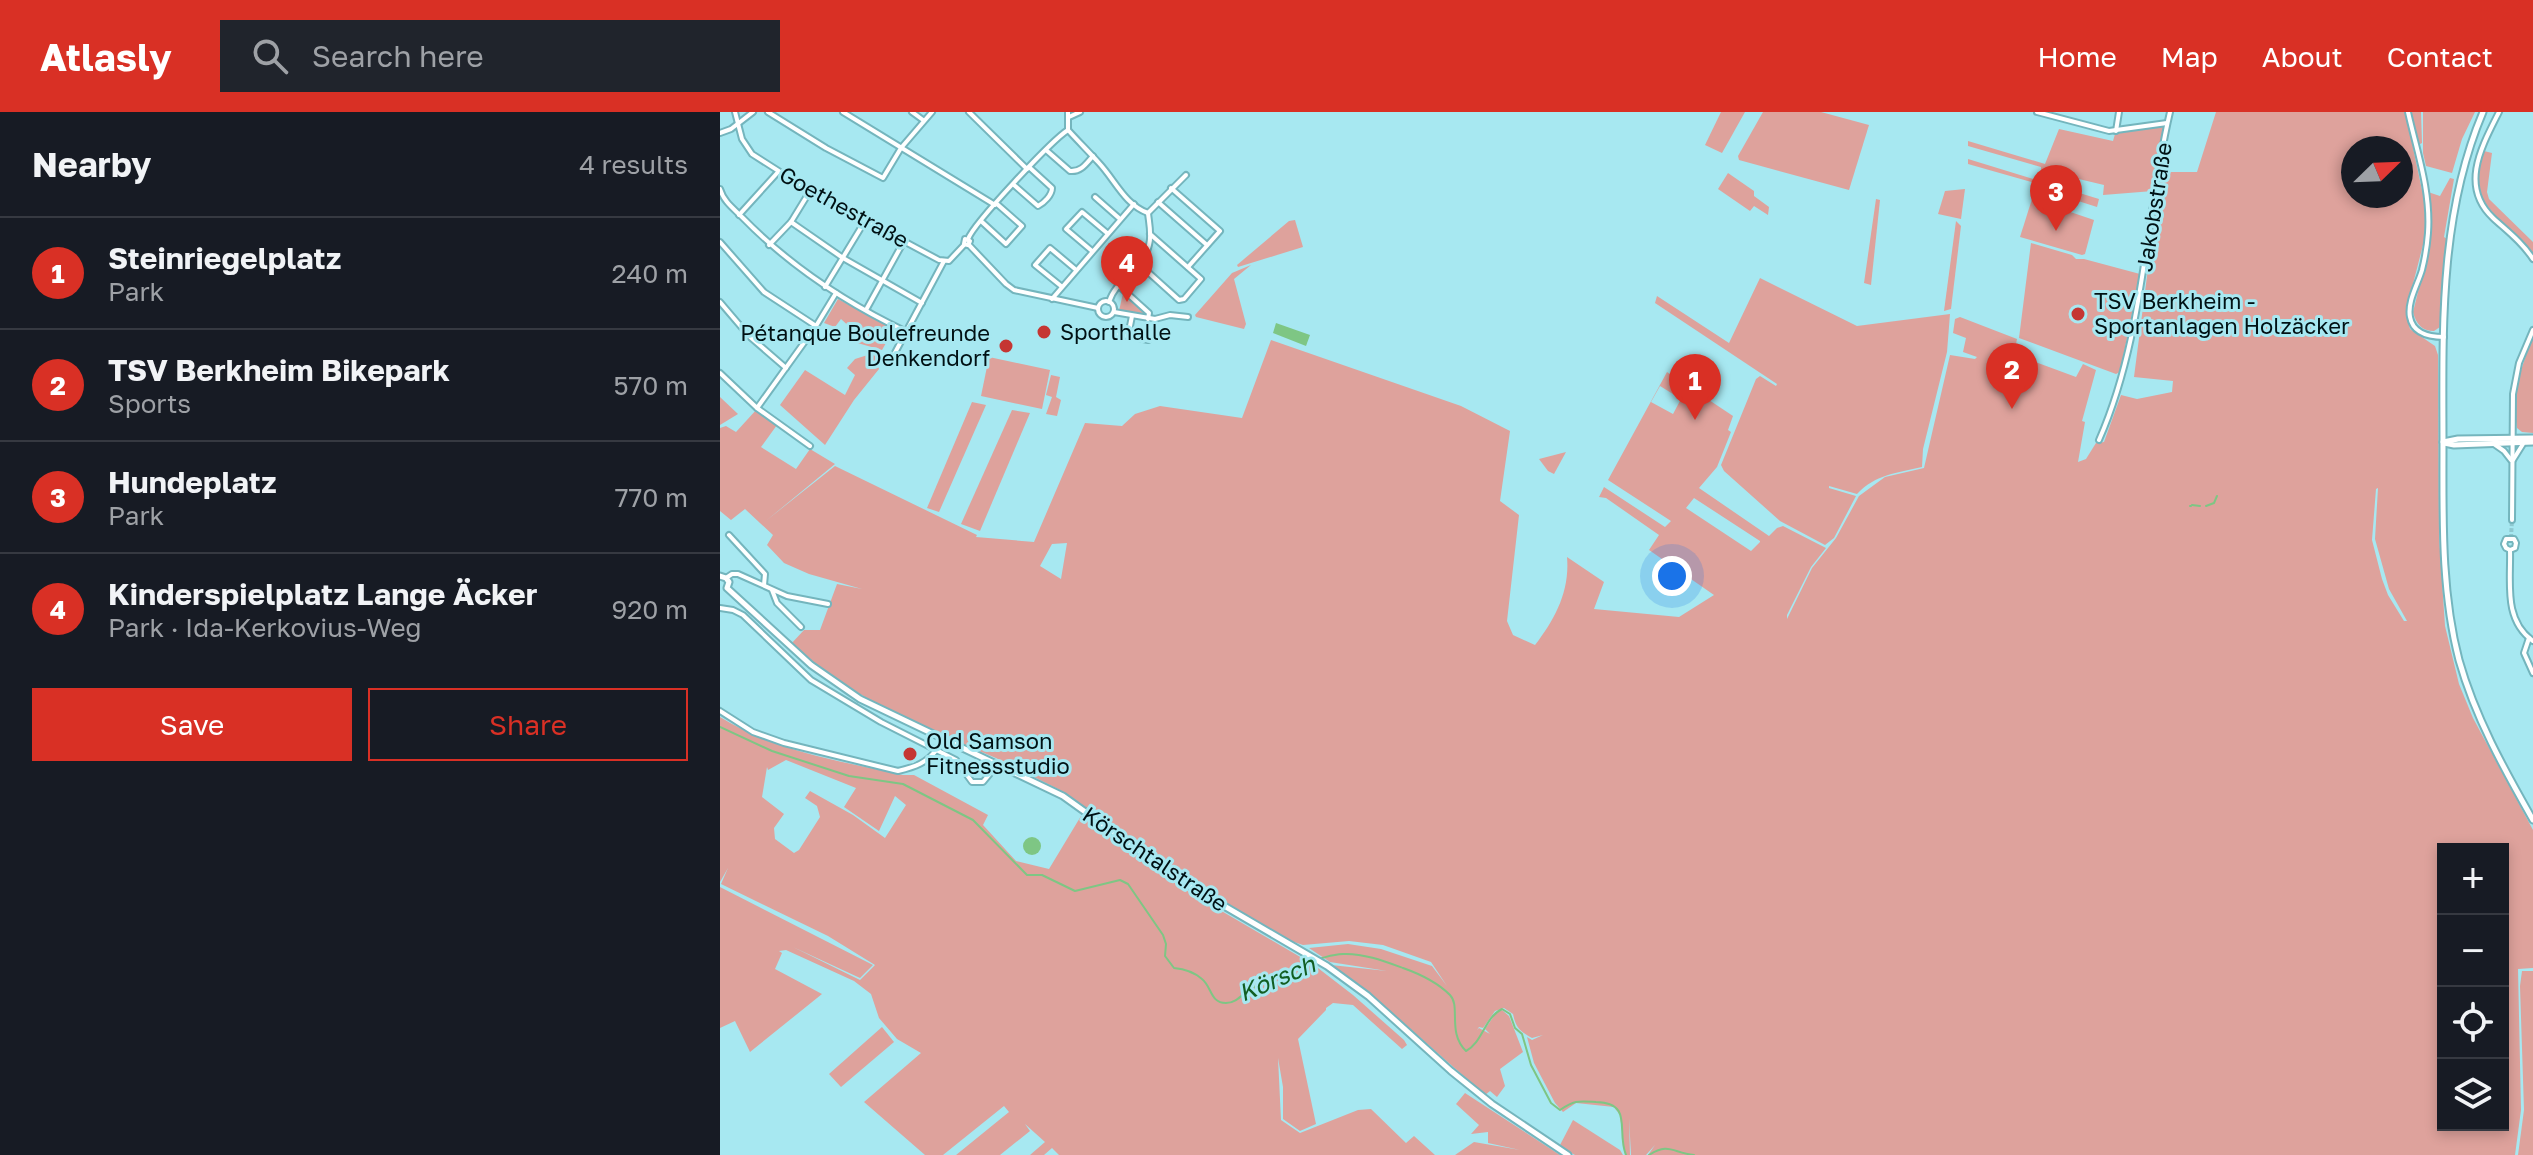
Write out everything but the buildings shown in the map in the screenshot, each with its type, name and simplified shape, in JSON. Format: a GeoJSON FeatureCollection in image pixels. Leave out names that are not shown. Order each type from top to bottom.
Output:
{"type":"FeatureCollection","features":[{"type":"Feature","properties":{"kind":"main road"},"geometry":{"type":"LineString","coordinates":[[2483,112],[2465,160],[2452,221],[2447,268],[2443,426],[2444,565],[2457,651],[2484,728],[2533,820]]}},
{"type":"Feature","properties":{"kind":"main road"},"geometry":{"type":"LineString","coordinates":[[2443,426],[2458,442],[2533,440]]}},
{"type":"Feature","properties":{"kind":"main road"},"geometry":{"type":"LineString","coordinates":[[2443,442],[2492,443],[2512,440],[2524,443],[2533,440]]}},
{"type":"Feature","properties":{"kind":"main road"},"geometry":{"type":"LineString","coordinates":[[2443,464],[2458,442]]}},
{"type":"Feature","properties":{"kind":"main road"},"geometry":{"type":"LineString","coordinates":[[720,591],[727,588],[723,577]]}},
{"type":"Feature","properties":{"kind":"main road","name":"Körschtalstraße"},"geometry":{"type":"LineString","coordinates":[[727,588],[786,644],[832,681],[889,715],[1063,796],[1173,876],[1327,966],[1368,996],[1492,1104],[1568,1155]]}},
{"type":"Feature","properties":{"kind":"street","name":"Goethestraße"},"geometry":{"type":"LineString","coordinates":[[735,112],[747,149],[779,172],[944,261]]}},
{"type":"Feature","properties":{"kind":"street"},"geometry":{"type":"LineString","coordinates":[[720,133],[753,112]]}},
{"type":"Feature","properties":{"kind":"street"},"geometry":{"type":"LineString","coordinates":[[768,112],[883,178],[901,148],[932,112]]}},
{"type":"Feature","properties":{"kind":"street"},"geometry":{"type":"LineString","coordinates":[[843,112],[996,204],[1022,226],[1006,244],[981,221]]}},
{"type":"Feature","properties":{"kind":"street"},"geometry":{"type":"LineString","coordinates":[[912,112],[923,121]]}},
{"type":"Feature","properties":{"kind":"street"},"geometry":{"type":"LineString","coordinates":[[969,112],[1052,188],[1038,206],[1014,185]]}},
{"type":"Feature","properties":{"kind":"street"},"geometry":{"type":"LineString","coordinates":[[1080,112],[1068,114],[1068,130],[1119,190],[1148,213]]}},
{"type":"Feature","properties":{"kind":"street"},"geometry":{"type":"LineString","coordinates":[[2037,112],[2104,130],[2167,123]]}},
{"type":"Feature","properties":{"kind":"street"},"geometry":{"type":"LineString","coordinates":[[2061,119],[2063,112]]}},
{"type":"Feature","properties":{"kind":"street"},"geometry":{"type":"LineString","coordinates":[[2116,131],[2119,112]]}},
{"type":"Feature","properties":{"kind":"street","name":"Jakobstraße"},"geometry":{"type":"LineString","coordinates":[[2099,440],[2120,386],[2138,312],[2170,112]]}},
{"type":"Feature","properties":{"kind":"street"},"geometry":{"type":"LineString","coordinates":[[2408,112],[2425,180],[2429,217],[2425,255],[2410,318],[2414,327],[2423,334],[2444,337]]}},
{"type":"Feature","properties":{"kind":"street"},"geometry":{"type":"LineString","coordinates":[[2499,112],[2478,158],[2475,188],[2485,210],[2521,243],[2533,259]]}},
{"type":"Feature","properties":{"kind":"street"},"geometry":{"type":"LineString","coordinates":[[890,362],[944,261],[949,261],[967,243],[981,221],[1028,168],[1068,130]]}},
{"type":"Feature","properties":{"kind":"street"},"geometry":{"type":"LineString","coordinates":[[1046,150],[1075,172],[1093,156]]}},
{"type":"Feature","properties":{"kind":"street"},"geometry":{"type":"LineString","coordinates":[[739,215],[779,172]]}},
{"type":"Feature","properties":{"kind":"street"},"geometry":{"type":"LineString","coordinates":[[1109,302],[1118,285],[1147,252],[1150,234],[1148,213],[1186,175]]}},
{"type":"Feature","properties":{"kind":"street"},"geometry":{"type":"LineString","coordinates":[[1171,188],[1220,231],[1188,267]]}},
{"type":"Feature","properties":{"kind":"street"},"geometry":{"type":"LineString","coordinates":[[720,189],[722,202],[769,245],[825,287],[907,332]]}},
{"type":"Feature","properties":{"kind":"street"},"geometry":{"type":"LineString","coordinates":[[769,245],[791,222],[810,191]]}},
{"type":"Feature","properties":{"kind":"street"},"geometry":{"type":"LineString","coordinates":[[1095,197],[1120,219]]}},
{"type":"Feature","properties":{"kind":"street"},"geometry":{"type":"LineString","coordinates":[[1158,202],[1207,246]]}},
{"type":"Feature","properties":{"kind":"street"},"geometry":{"type":"LineString","coordinates":[[1052,299],[1134,204]]}},
{"type":"Feature","properties":{"kind":"street"},"geometry":{"type":"LineString","coordinates":[[1092,251],[1066,229],[1082,212],[1107,234]]}},
{"type":"Feature","properties":{"kind":"street"},"geometry":{"type":"LineString","coordinates":[[825,287],[865,221]]}},
{"type":"Feature","properties":{"kind":"street"},"geometry":{"type":"LineString","coordinates":[[791,222],[843,258],[922,303]]}},
{"type":"Feature","properties":{"kind":"street"},"geometry":{"type":"LineString","coordinates":[[1138,263],[1179,300],[1184,299],[1201,279],[1150,234]]}},
{"type":"Feature","properties":{"kind":"street"},"geometry":{"type":"LineString","coordinates":[[866,310],[904,241]]}},
{"type":"Feature","properties":{"kind":"street"},"geometry":{"type":"LineString","coordinates":[[720,242],[764,292],[816,326]]}},
{"type":"Feature","properties":{"kind":"street"},"geometry":{"type":"LineString","coordinates":[[967,243],[1014,290],[1098,308]]}},
{"type":"Feature","properties":{"kind":"street"},"geometry":{"type":"LineString","coordinates":[[1061,286],[1035,265],[1050,248],[1076,269]]}},
{"type":"Feature","properties":{"kind":"street"},"geometry":{"type":"LineString","coordinates":[[1118,285],[1149,313],[1148,319]]}},
{"type":"Feature","properties":{"kind":"street"},"geometry":{"type":"LineString","coordinates":[[757,408],[836,293]]}},
{"type":"Feature","properties":{"kind":"street"},"geometry":{"type":"LineString","coordinates":[[720,302],[749,336],[786,368]]}},
{"type":"Feature","properties":{"kind":"street"},"geometry":{"type":"LineString","coordinates":[[1098,308],[1103,302],[1109,302],[1114,312]]}},
{"type":"Feature","properties":{"kind":"street"},"geometry":{"type":"LineString","coordinates":[[1098,308],[1104,317],[1114,312]]}},
{"type":"Feature","properties":{"kind":"street"},"geometry":{"type":"LineString","coordinates":[[1114,312],[1148,319],[1170,315],[1188,317]]}},
{"type":"Feature","properties":{"kind":"street"},"geometry":{"type":"LineString","coordinates":[[1128,336],[1132,316]]}},
{"type":"Feature","properties":{"kind":"street"},"geometry":{"type":"LineString","coordinates":[[2512,520],[2514,384],[2533,330]]}},
{"type":"Feature","properties":{"kind":"street"},"geometry":{"type":"LineString","coordinates":[[1115,334],[1148,340]]}},
{"type":"Feature","properties":{"kind":"street"},"geometry":{"type":"LineString","coordinates":[[720,373],[757,408],[810,446]]}},
{"type":"Feature","properties":{"kind":"street"},"geometry":{"type":"LineString","coordinates":[[2492,443],[2504,451],[2512,462]]}},
{"type":"Feature","properties":{"kind":"street"},"geometry":{"type":"LineString","coordinates":[[2512,462],[2524,443]]}},
{"type":"Feature","properties":{"kind":"street"},"geometry":{"type":"LineString","coordinates":[[729,535],[765,574],[764,585]]}},
{"type":"Feature","properties":{"kind":"street"},"geometry":{"type":"LineString","coordinates":[[2510,550],[2512,613],[2520,630],[2531,640],[2524,653],[2533,673]]}},
{"type":"Feature","properties":{"kind":"street"},"geometry":{"type":"LineString","coordinates":[[723,577],[738,574],[787,596],[828,604]]}},
{"type":"Feature","properties":{"kind":"street"},"geometry":{"type":"LineString","coordinates":[[772,590],[777,603],[801,627]]}},
{"type":"Feature","properties":{"kind":"street"},"geometry":{"type":"LineString","coordinates":[[720,608],[743,615],[811,680],[881,722],[956,760],[972,782],[983,782],[998,764]]}},
{"type":"Feature","properties":{"kind":"street"},"geometry":{"type":"LineString","coordinates":[[720,711],[753,732],[784,743],[898,771],[926,761],[937,749]]}},
{"type":"Feature","properties":{"kind":"shaded area"},"geometry":{"type":"Polygon","coordinates":[[[1721,112],[1745,112],[1722,153],[1705,145],[1721,112]]]}},
{"type":"Feature","properties":{"kind":"shaded area"},"geometry":{"type":"Polygon","coordinates":[[[1763,112],[1821,112],[1869,125],[1849,190],[1739,160],[1738,156],[1763,112]]]}},
{"type":"Feature","properties":{"kind":"shaded area"},"geometry":{"type":"Polygon","coordinates":[[[2216,112],[2421,112],[2422,143],[2413,148],[2422,190],[2440,196],[2450,178],[2454,179],[2444,237],[2447,239],[2440,327],[2434,331],[2423,328],[2413,312],[2430,244],[2423,245],[2406,311],[2410,329],[2435,346],[2438,355],[2439,536],[2445,626],[2459,684],[2473,718],[2533,830],[2533,968],[2518,969],[2521,1110],[2515,1155],[1648,1155],[1655,1145],[1646,1155],[1631,1155],[1629,1118],[1630,1155],[1625,1155],[1620,1115],[1614,1107],[1576,1103],[1563,1112],[1534,1063],[1527,1037],[1532,1040],[1543,1035],[1532,1038],[1524,1033],[1517,1026],[1513,1014],[1504,1008],[1495,1011],[1483,1028],[1479,1027],[1477,1030],[1479,1028],[1490,1034],[1485,1029],[1496,1013],[1502,1010],[1509,1016],[1523,1052],[1500,1069],[1505,1086],[1497,1097],[1490,1091],[1485,1095],[1371,994],[1331,965],[1387,971],[1330,962],[1309,948],[1348,944],[1381,949],[1432,966],[1447,986],[1431,962],[1383,945],[1349,941],[1303,945],[1294,942],[1220,901],[1226,902],[1205,886],[1213,896],[1157,861],[1060,790],[996,758],[898,717],[824,672],[791,644],[804,630],[820,630],[837,584],[862,589],[809,574],[784,563],[767,545],[773,535],[745,509],[731,520],[720,511],[720,428],[726,426],[736,432],[757,409],[777,425],[761,447],[796,469],[810,449],[835,464],[767,520],[835,466],[976,537],[1034,542],[1085,423],[1122,426],[1135,414],[1160,406],[1242,418],[1271,340],[1461,406],[1510,431],[1500,501],[1519,515],[1507,621],[1513,635],[1535,645],[1560,604],[1566,581],[1567,557],[1604,582],[1594,609],[1679,617],[1714,595],[1649,550],[1659,535],[1606,498],[1599,497],[1604,487],[1665,527],[1671,521],[1608,480],[1667,372],[1733,416],[1728,430],[1731,432],[1717,467],[1699,488],[1769,536],[1783,526],[1826,548],[1811,567],[1787,619],[1812,568],[1836,538],[1859,496],[1885,477],[1924,468],[1950,355],[1977,357],[1963,352],[1966,338],[1953,333],[1955,319],[1960,317],[2017,339],[2014,354],[2076,377],[2083,364],[2096,370],[2082,421],[2085,422],[2078,462],[2086,459],[2096,443],[2104,442],[2121,395],[2137,399],[2172,392],[2173,381],[2134,377],[2162,172],[2197,172],[2216,112]],[[1660,386],[1651,402],[1673,414],[1681,399],[1660,386]],[[2378,488],[2372,540],[2388,595],[2404,621],[2407,621],[2389,589],[2375,539],[2378,488]],[[1694,498],[1686,508],[1751,551],[1760,542],[1694,498]],[[1067,543],[1052,544],[1040,566],[1061,579],[1067,543]]]}},
{"type":"Feature","properties":{"kind":"shaded area"},"geometry":{"type":"Polygon","coordinates":[[[2423,112],[2475,112],[2462,139],[2452,173],[2426,166],[2423,112]]]}},
{"type":"Feature","properties":{"kind":"shaded area"},"geometry":{"type":"Polygon","coordinates":[[[2162,125],[2164,129],[2153,191],[2103,195],[2104,185],[2041,170],[2041,167],[1968,146],[1968,141],[2045,164],[2059,129],[2113,141],[2115,134],[2162,125]]]}},
{"type":"Feature","properties":{"kind":"shaded area"},"geometry":{"type":"Polygon","coordinates":[[[2484,151],[2492,153],[2487,192],[2489,199],[2533,242],[2533,253],[2482,198],[2478,185],[2484,151]]]}},
{"type":"Feature","properties":{"kind":"shaded area"},"geometry":{"type":"Polygon","coordinates":[[[1968,159],[2099,199],[2097,207],[2034,187],[2035,183],[1968,164],[1968,159]]]}},
{"type":"Feature","properties":{"kind":"shaded area"},"geometry":{"type":"Polygon","coordinates":[[[1728,173],[1754,191],[1754,196],[1769,207],[1768,215],[1754,206],[1750,211],[1718,189],[1728,173]]]}},
{"type":"Feature","properties":{"kind":"shaded area"},"geometry":{"type":"Polygon","coordinates":[[[1965,189],[1961,219],[1938,214],[1945,191],[1965,189]]]}},
{"type":"Feature","properties":{"kind":"shaded area"},"geometry":{"type":"Polygon","coordinates":[[[1876,199],[1880,200],[1871,285],[1864,283],[1876,199]]]}},
{"type":"Feature","properties":{"kind":"shaded area"},"geometry":{"type":"Polygon","coordinates":[[[2032,199],[2094,220],[2085,254],[2020,237],[2032,199]]]}},
{"type":"Feature","properties":{"kind":"shaded area"},"geometry":{"type":"Polygon","coordinates":[[[1295,220],[1303,247],[1238,267],[1289,221],[1295,220]]]}},
{"type":"Feature","properties":{"kind":"shaded area"},"geometry":{"type":"Polygon","coordinates":[[[1956,221],[1961,226],[1951,309],[1944,311],[1956,221]]]}},
{"type":"Feature","properties":{"kind":"shaded area","name":"TSV Berkheim - Sportanlagen Holzäcker"},"geometry":{"type":"Polygon","coordinates":[[[2031,243],[2072,255],[2076,259],[2140,274],[2120,372],[2116,374],[2019,338],[2031,243]]]}},
{"type":"Feature","properties":{"kind":"shaded area"},"geometry":{"type":"Polygon","coordinates":[[[1251,265],[1234,279],[1246,324],[1244,329],[1196,317],[1232,273],[1251,265]]]}},
{"type":"Feature","properties":{"kind":"shaded area"},"geometry":{"type":"Polygon","coordinates":[[[1760,278],[1857,326],[1950,314],[1947,352],[1923,449],[1922,467],[1879,478],[1857,494],[1829,486],[1856,496],[1834,538],[1825,545],[1780,521],[1721,465],[1756,379],[1760,376],[1777,384],[1655,303],[1657,296],[1729,343],[1760,278]]]}},
{"type":"Feature","properties":{"kind":"shaded area"},"geometry":{"type":"Polygon","coordinates":[[[1123,293],[1148,314],[1147,316],[1119,311],[1123,293]]]}},
{"type":"Feature","properties":{"kind":"shaded area"},"geometry":{"type":"Polygon","coordinates":[[[838,299],[894,329],[882,350],[847,340],[853,330],[841,319],[835,327],[824,323],[838,299]]]}},
{"type":"Feature","properties":{"kind":"shaded area"},"geometry":{"type":"Polygon","coordinates":[[[1276,323],[1310,335],[1306,346],[1273,333],[1276,323]]]}},
{"type":"Feature","properties":{"kind":"shaded area"},"geometry":{"type":"Polygon","coordinates":[[[2533,337],[2533,433],[2517,428],[2515,404],[2521,371],[2533,337]]]}},
{"type":"Feature","properties":{"kind":"shaded area"},"geometry":{"type":"Polygon","coordinates":[[[874,353],[879,369],[854,400],[825,445],[780,405],[805,370],[845,395],[855,375],[847,368],[855,359],[874,353]]]}},
{"type":"Feature","properties":{"kind":"shaded area"},"geometry":{"type":"Polygon","coordinates":[[[989,357],[1050,370],[1042,409],[981,396],[989,357]]]}},
{"type":"Feature","properties":{"kind":"shaded area"},"geometry":{"type":"Polygon","coordinates":[[[1051,375],[1060,377],[1056,397],[1061,400],[1057,416],[1046,414],[1052,397],[1046,395],[1051,375]]]}},
{"type":"Feature","properties":{"kind":"shaded area"},"geometry":{"type":"Polygon","coordinates":[[[720,397],[738,414],[720,425],[720,397]]]}},
{"type":"Feature","properties":{"kind":"shaded area"},"geometry":{"type":"Polygon","coordinates":[[[972,402],[986,405],[939,512],[927,508],[972,402]]]}},
{"type":"Feature","properties":{"kind":"shaded area"},"geometry":{"type":"Polygon","coordinates":[[[1012,410],[1030,413],[980,531],[961,524],[1012,410]]]}},
{"type":"Feature","properties":{"kind":"shaded area"},"geometry":{"type":"Polygon","coordinates":[[[1566,452],[1554,474],[1539,459],[1566,452]]]}},
{"type":"Feature","properties":{"kind":"shaded area"},"geometry":{"type":"Polygon","coordinates":[[[720,717],[763,739],[809,754],[914,775],[988,815],[983,825],[1016,861],[1049,869],[1081,816],[1189,892],[1314,965],[1404,1040],[1407,1045],[1402,1049],[1353,1005],[1333,1003],[1298,1039],[1316,1124],[1300,1131],[1283,1119],[1283,1087],[1278,1058],[1281,1120],[1300,1133],[1358,1110],[1371,1109],[1406,1143],[1414,1136],[1435,1155],[1059,1155],[1052,1148],[1044,1155],[1030,1155],[1045,1142],[1025,1124],[1030,1131],[1000,1155],[956,1155],[1009,1112],[1004,1106],[943,1155],[925,1155],[864,1102],[921,1053],[897,1039],[879,1018],[871,994],[854,981],[786,950],[779,951],[782,953],[775,969],[822,994],[750,1052],[735,1021],[720,1028],[720,887],[873,965],[860,978],[793,947],[860,980],[875,965],[828,936],[721,884],[728,868],[720,882],[720,717]],[[786,760],[768,770],[767,767],[762,797],[784,814],[774,828],[775,839],[794,853],[799,850],[820,817],[817,806],[805,798],[810,791],[853,815],[885,838],[906,805],[895,796],[879,831],[844,807],[856,788],[786,760]]]}},
{"type":"Feature","properties":{"kind":"shaded area"},"geometry":{"type":"Polygon","coordinates":[[[1032,837],[1041,846],[1032,855],[1023,846],[1032,837]]]}},
{"type":"Feature","properties":{"kind":"shaded area"},"geometry":{"type":"Polygon","coordinates":[[[2522,971],[2533,971],[2533,1155],[2518,1155],[2524,1110],[2522,971]]]}},
{"type":"Feature","properties":{"kind":"shaded area"},"geometry":{"type":"Polygon","coordinates":[[[882,1027],[894,1042],[841,1087],[829,1074],[882,1027]]]}},
{"type":"Feature","properties":{"kind":"shaded area"},"geometry":{"type":"Polygon","coordinates":[[[1465,1093],[1560,1155],[1455,1155],[1474,1142],[1520,1150],[1488,1143],[1488,1132],[1471,1134],[1479,1125],[1456,1104],[1465,1093]]]}},
{"type":"Feature","properties":{"kind":"shaded area"},"geometry":{"type":"Polygon","coordinates":[[[1573,1120],[1623,1155],[1575,1155],[1559,1147],[1573,1120]]]}},
{"type":"Feature","properties":{"kind":"waterway"},"geometry":{"type":"LineString","coordinates":[[2206,506],[2214,503],[2217,496]]}},
{"type":"Feature","properties":{"kind":"waterway"},"geometry":{"type":"LineString","coordinates":[[2192,505],[2200,506]]}},
{"type":"Feature","properties":{"kind":"waterway","name":"Körsch"},"geometry":{"type":"LineString","coordinates":[[720,727],[772,751],[849,776],[903,784],[973,820],[1027,875],[1042,875],[1075,891],[1120,880],[1128,884],[1163,935],[1165,956],[1174,968],[1199,977],[1214,998],[1221,1002],[1233,1001],[1252,988],[1309,962],[1351,954],[1409,970],[1445,990],[1453,1000],[1457,1036],[1466,1051],[1476,1042],[1491,1018],[1502,1009],[1510,1014],[1515,1028],[1522,1034],[1531,1065],[1551,1103],[1560,1110],[1581,1101],[1615,1107],[1622,1120],[1626,1155]]}},
{"type":"Feature","properties":{"kind":"waterway","name":"Körsch"},"geometry":{"type":"LineString","coordinates":[[1649,1155],[1662,1149],[1694,1155]]}},
{"type":"Feature","properties":{"kind":"tunnel"},"geometry":{"type":"LineString","coordinates":[[2511,538],[2512,520]]}},
{"type":"Feature","properties":{"kind":"place","name":"Hundeplatz"},"geometry":{"type":"Point","coordinates":[2056,231]}},
{"type":"Feature","properties":{"kind":"place","name":"Kinderspielplatz Lange Äcker"},"geometry":{"type":"Point","coordinates":[1127,302]}},
{"type":"Feature","properties":{"kind":"place","name":"TSV Berkheim - Sportanlagen Holzäcker"},"geometry":{"type":"Point","coordinates":[2078,314]}},
{"type":"Feature","properties":{"kind":"place","name":"Sporthalle"},"geometry":{"type":"Point","coordinates":[1044,332]}},
{"type":"Feature","properties":{"kind":"place","name":"Pétanque Boulefreunde Denkendorf"},"geometry":{"type":"Point","coordinates":[1006,346]}},
{"type":"Feature","properties":{"kind":"place","name":"TSV Berkheim Bikepark"},"geometry":{"type":"Point","coordinates":[2012,409]}},
{"type":"Feature","properties":{"kind":"place","name":"Steinriegelplatz"},"geometry":{"type":"Point","coordinates":[1695,420]}},
{"type":"Feature","properties":{"kind":"place","name":"Old Samson Fitnessstudio"},"geometry":{"type":"Point","coordinates":[910,754]}}]}
